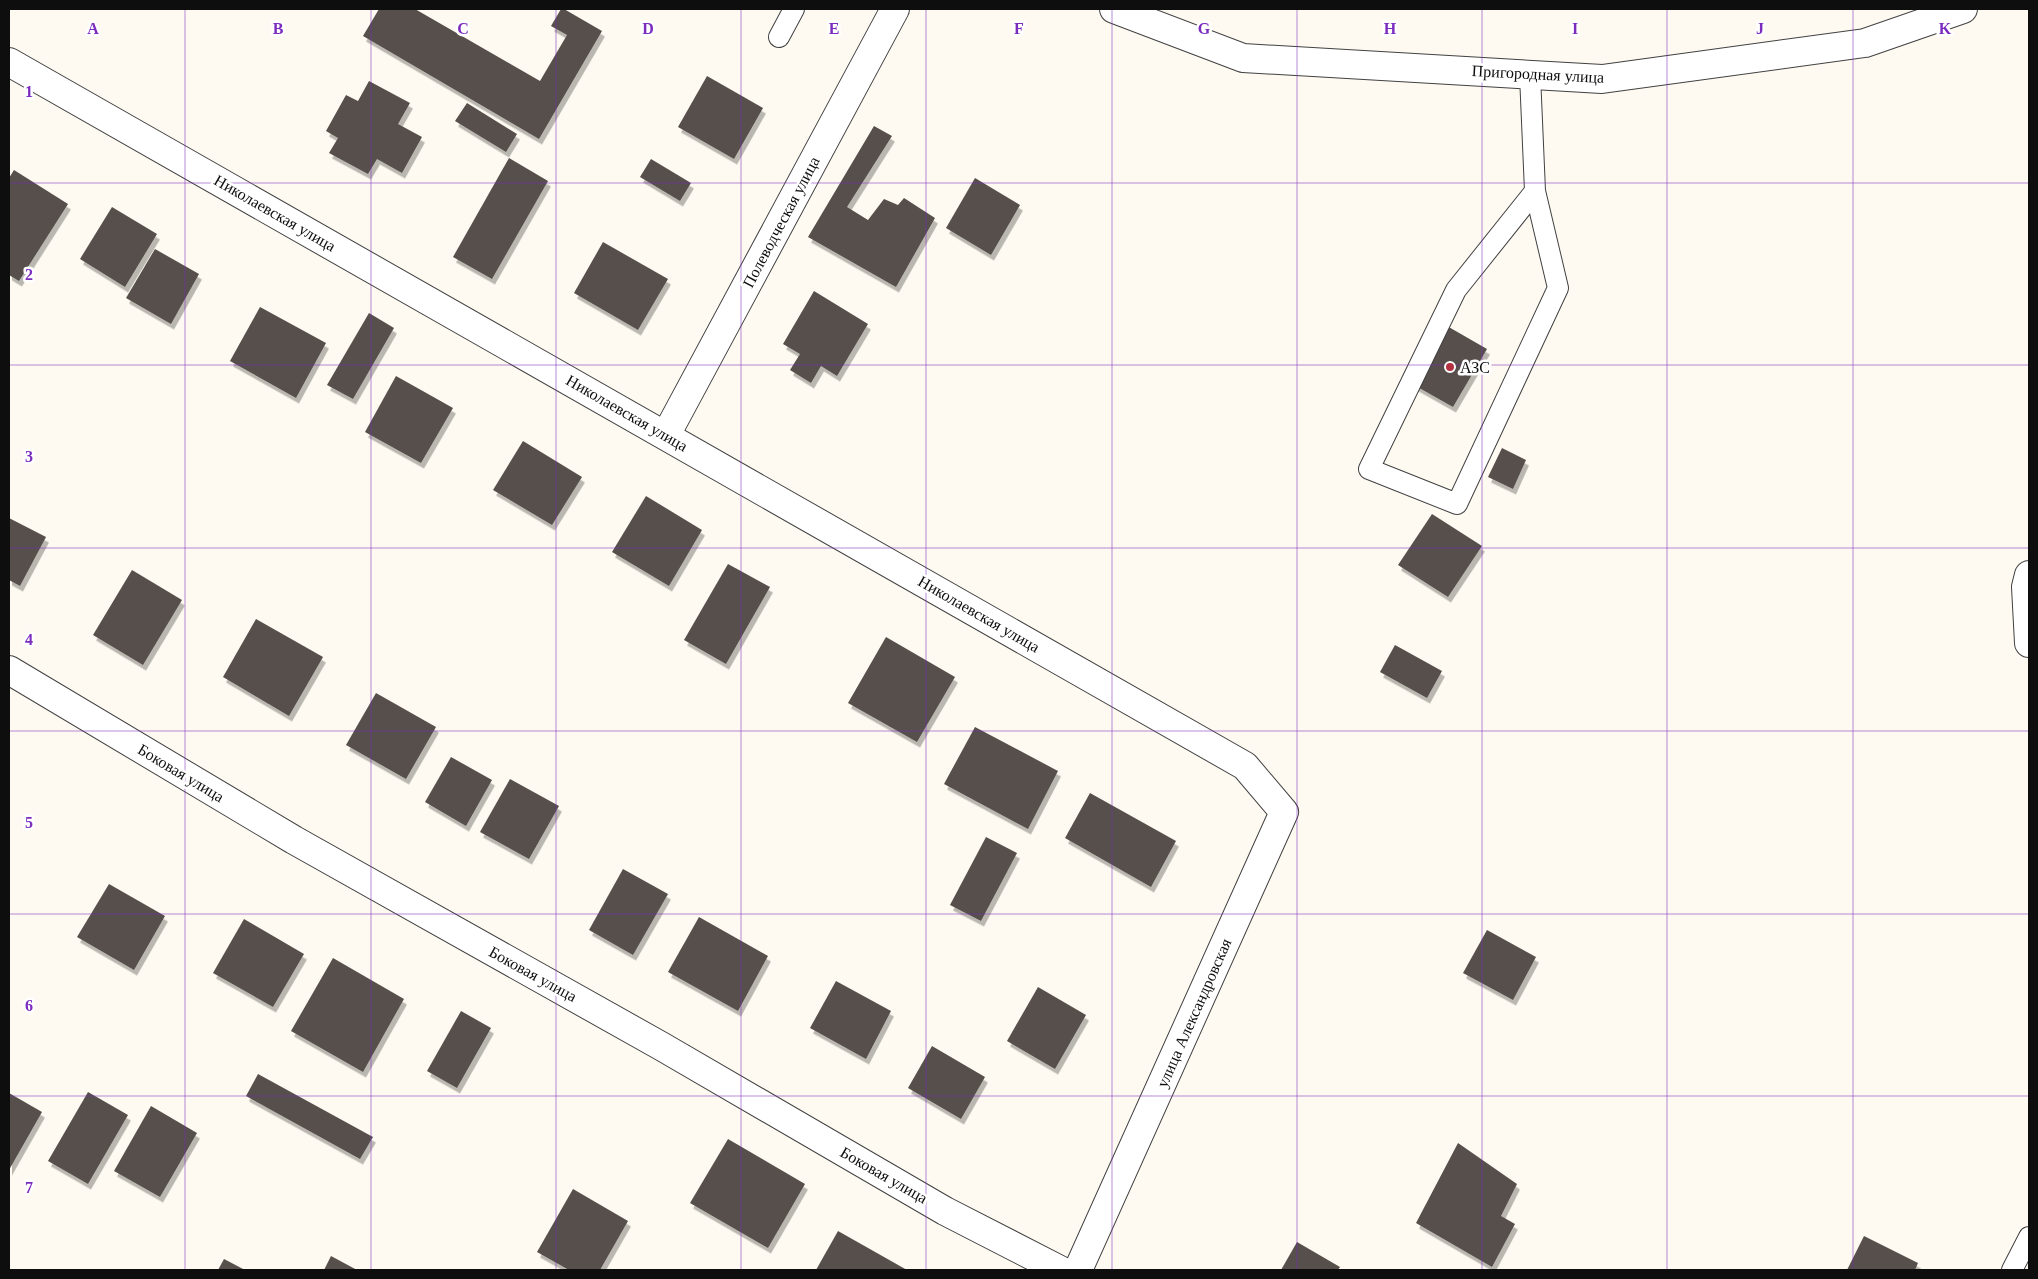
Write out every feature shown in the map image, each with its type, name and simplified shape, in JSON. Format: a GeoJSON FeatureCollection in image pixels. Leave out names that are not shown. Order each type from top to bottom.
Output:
{"type":"FeatureCollection","features":[{"type":"Feature","properties":{"kind":"street","name":"Полеводческая улица"},"geometry":{"type":"LineString","coordinates":[[666,435],[896,9]]}},
{"type":"Feature","properties":{"kind":"street","name":"Пригородная улица"},"geometry":{"type":"LineString","coordinates":[[1114,9],[1243,58],[1602,79],[1865,43],[1963,9]]}},
{"type":"Feature","properties":{"kind":"street","name":"Николаевская улица"},"geometry":{"type":"LineString","coordinates":[[9,62],[1245,766]]}},
{"type":"Feature","properties":{"kind":"street"},"geometry":{"type":"LineString","coordinates":[[2029,574],[2026,588],[2029,643]]}},
{"type":"Feature","properties":{"kind":"street","name":"Боковая улица"},"geometry":{"type":"LineString","coordinates":[[9,670],[302,844],[652,1041],[945,1211],[1060,1270]]}},
{"type":"Feature","properties":{"kind":"street","name":"улица Александровская"},"geometry":{"type":"LineString","coordinates":[[1078,1270],[1284,812],[1245,766]]}},
{"type":"Feature","properties":{"kind":"lane"},"geometry":{"type":"LineString","coordinates":[[779,37],[794,9]]}},
{"type":"Feature","properties":{"kind":"lane"},"geometry":{"type":"LineString","coordinates":[[1530,75],[1535,191],[1558,288],[1457,504],[1369,469],[1456,290],[1535,191]]}},
{"type":"Feature","properties":{"kind":"lane"},"geometry":{"type":"LineString","coordinates":[[2012,1270],[2029,1237]]}},
{"type":"Feature","properties":{"kind":"building"},"geometry":{"type":"Polygon","coordinates":[[[379,9],[415,9],[540,81],[567,35],[551,26],[561,9],[602,31],[539,139],[363,36],[379,9]]]}},
{"type":"Feature","properties":{"kind":"building"},"geometry":{"type":"Polygon","coordinates":[[[707,76],[763,108],[734,159],[678,127],[707,76]]]}},
{"type":"Feature","properties":{"kind":"building"},"geometry":{"type":"Polygon","coordinates":[[[369,81],[410,103],[398,124],[422,137],[402,173],[377,159],[368,174],[329,153],[338,138],[326,131],[346,95],[358,101],[369,81]]]}},
{"type":"Feature","properties":{"kind":"building"},"geometry":{"type":"Polygon","coordinates":[[[467,103],[517,134],[506,152],[455,121],[467,103]]]}},
{"type":"Feature","properties":{"kind":"building"},"geometry":{"type":"Polygon","coordinates":[[[874,126],[892,136],[847,207],[868,220],[884,199],[898,205],[904,198],[935,218],[896,287],[808,237],[874,126]]]}},
{"type":"Feature","properties":{"kind":"building"},"geometry":{"type":"Polygon","coordinates":[[[509,158],[548,181],[492,279],[453,257],[509,158]]]}},
{"type":"Feature","properties":{"kind":"building"},"geometry":{"type":"Polygon","coordinates":[[[651,159],[691,183],[680,201],[640,177],[651,159]]]}},
{"type":"Feature","properties":{"kind":"building"},"geometry":{"type":"Polygon","coordinates":[[[14,170],[68,204],[19,281],[9,275],[9,178],[14,170]]]}},
{"type":"Feature","properties":{"kind":"building"},"geometry":{"type":"Polygon","coordinates":[[[975,178],[1020,205],[991,255],[946,228],[975,178]]]}},
{"type":"Feature","properties":{"kind":"building"},"geometry":{"type":"Polygon","coordinates":[[[112,207],[157,234],[125,287],[80,259],[112,207]]]}},
{"type":"Feature","properties":{"kind":"building"},"geometry":{"type":"Polygon","coordinates":[[[603,242],[668,279],[638,330],[574,293],[603,242]]]}},
{"type":"Feature","properties":{"kind":"building"},"geometry":{"type":"Polygon","coordinates":[[[155,249],[199,274],[171,324],[126,298],[155,249]]]}},
{"type":"Feature","properties":{"kind":"building"},"geometry":{"type":"Polygon","coordinates":[[[814,291],[868,324],[837,376],[821,366],[811,383],[790,370],[800,354],[783,344],[814,291]]]}},
{"type":"Feature","properties":{"kind":"building"},"geometry":{"type":"Polygon","coordinates":[[[260,307],[326,343],[296,398],[230,361],[260,307]]]}},
{"type":"Feature","properties":{"kind":"building"},"geometry":{"type":"Polygon","coordinates":[[[369,313],[394,328],[353,399],[327,385],[369,313]]]}},
{"type":"Feature","properties":{"kind":"building","name":"АЗС"},"geometry":{"type":"Polygon","coordinates":[[[1447,326],[1487,349],[1453,407],[1414,385],[1447,326]]]}},
{"type":"Feature","properties":{"kind":"building"},"geometry":{"type":"Polygon","coordinates":[[[396,376],[453,408],[421,463],[365,432],[396,376]]]}},
{"type":"Feature","properties":{"kind":"building"},"geometry":{"type":"Polygon","coordinates":[[[523,441],[582,477],[552,525],[493,490],[523,441]]]}},
{"type":"Feature","properties":{"kind":"building"},"geometry":{"type":"Polygon","coordinates":[[[1502,448],[1526,460],[1513,489],[1488,477],[1502,448]]]}},
{"type":"Feature","properties":{"kind":"building"},"geometry":{"type":"Polygon","coordinates":[[[646,496],[702,530],[669,586],[612,552],[646,496]]]}},
{"type":"Feature","properties":{"kind":"building"},"geometry":{"type":"Polygon","coordinates":[[[1432,514],[1482,546],[1448,597],[1398,565],[1432,514]]]}},
{"type":"Feature","properties":{"kind":"building"},"geometry":{"type":"Polygon","coordinates":[[[9,518],[46,537],[20,586],[9,580],[9,518]]]}},
{"type":"Feature","properties":{"kind":"building"},"geometry":{"type":"Polygon","coordinates":[[[728,564],[770,587],[726,664],[684,640],[728,564]]]}},
{"type":"Feature","properties":{"kind":"building"},"geometry":{"type":"Polygon","coordinates":[[[132,570],[182,600],[143,665],[93,635],[132,570]]]}},
{"type":"Feature","properties":{"kind":"building"},"geometry":{"type":"Polygon","coordinates":[[[256,619],[323,657],[289,716],[223,677],[256,619]]]}},
{"type":"Feature","properties":{"kind":"building"},"geometry":{"type":"Polygon","coordinates":[[[886,637],[955,677],[917,742],[848,703],[886,637]]]}},
{"type":"Feature","properties":{"kind":"building"},"geometry":{"type":"Polygon","coordinates":[[[1395,645],[1442,671],[1427,698],[1380,672],[1395,645]]]}},
{"type":"Feature","properties":{"kind":"building"},"geometry":{"type":"Polygon","coordinates":[[[376,693],[436,727],[406,779],[346,745],[376,693]]]}},
{"type":"Feature","properties":{"kind":"building"},"geometry":{"type":"Polygon","coordinates":[[[975,727],[1058,771],[1028,829],[944,784],[975,727]]]}},
{"type":"Feature","properties":{"kind":"building"},"geometry":{"type":"Polygon","coordinates":[[[451,757],[492,780],[466,826],[425,802],[451,757]]]}},
{"type":"Feature","properties":{"kind":"building"},"geometry":{"type":"Polygon","coordinates":[[[510,779],[559,806],[529,859],[480,832],[510,779]]]}},
{"type":"Feature","properties":{"kind":"building"},"geometry":{"type":"Polygon","coordinates":[[[1090,793],[1176,841],[1151,887],[1065,838],[1090,793]]]}},
{"type":"Feature","properties":{"kind":"building"},"geometry":{"type":"Polygon","coordinates":[[[986,837],[1017,853],[981,921],[950,905],[986,837]]]}},
{"type":"Feature","properties":{"kind":"building"},"geometry":{"type":"Polygon","coordinates":[[[623,869],[668,894],[633,955],[589,930],[623,869]]]}},
{"type":"Feature","properties":{"kind":"building"},"geometry":{"type":"Polygon","coordinates":[[[109,884],[165,916],[134,970],[77,937],[109,884]]]}},
{"type":"Feature","properties":{"kind":"building"},"geometry":{"type":"Polygon","coordinates":[[[699,917],[768,956],[738,1011],[668,972],[699,917]]]}},
{"type":"Feature","properties":{"kind":"building"},"geometry":{"type":"Polygon","coordinates":[[[244,919],[304,954],[273,1007],[213,973],[244,919]]]}},
{"type":"Feature","properties":{"kind":"building"},"geometry":{"type":"Polygon","coordinates":[[[1487,930],[1536,957],[1513,1000],[1463,973],[1487,930]]]}},
{"type":"Feature","properties":{"kind":"building"},"geometry":{"type":"Polygon","coordinates":[[[333,958],[404,999],[363,1072],[291,1031],[333,958]]]}},
{"type":"Feature","properties":{"kind":"building"},"geometry":{"type":"Polygon","coordinates":[[[836,981],[891,1011],[866,1059],[810,1028],[836,981]]]}},
{"type":"Feature","properties":{"kind":"building"},"geometry":{"type":"Polygon","coordinates":[[[1038,987],[1086,1015],[1055,1069],[1007,1041],[1038,987]]]}},
{"type":"Feature","properties":{"kind":"building"},"geometry":{"type":"Polygon","coordinates":[[[461,1011],[491,1028],[457,1088],[427,1071],[461,1011]]]}},
{"type":"Feature","properties":{"kind":"building"},"geometry":{"type":"Polygon","coordinates":[[[932,1046],[985,1077],[961,1119],[908,1088],[932,1046]]]}},
{"type":"Feature","properties":{"kind":"building"},"geometry":{"type":"Polygon","coordinates":[[[258,1074],[373,1137],[360,1159],[246,1096],[258,1074]]]}},
{"type":"Feature","properties":{"kind":"building"},"geometry":{"type":"Polygon","coordinates":[[[88,1092],[128,1115],[88,1184],[48,1161],[88,1092]]]}},
{"type":"Feature","properties":{"kind":"building"},"geometry":{"type":"Polygon","coordinates":[[[9,1093],[42,1112],[9,1170],[9,1093]]]}},
{"type":"Feature","properties":{"kind":"building"},"geometry":{"type":"Polygon","coordinates":[[[151,1106],[197,1133],[160,1197],[114,1171],[151,1106]]]}},
{"type":"Feature","properties":{"kind":"building"},"geometry":{"type":"Polygon","coordinates":[[[728,1139],[805,1184],[768,1248],[690,1203],[728,1139]]]}},
{"type":"Feature","properties":{"kind":"building"},"geometry":{"type":"Polygon","coordinates":[[[1458,1143],[1517,1184],[1501,1216],[1515,1224],[1492,1267],[1416,1223],[1458,1143]]]}},
{"type":"Feature","properties":{"kind":"building"},"geometry":{"type":"Polygon","coordinates":[[[573,1189],[628,1221],[600,1270],[569,1270],[537,1252],[573,1189]]]}},
{"type":"Feature","properties":{"kind":"building"},"geometry":{"type":"Polygon","coordinates":[[[838,1231],[907,1270],[816,1270],[838,1231]]]}},
{"type":"Feature","properties":{"kind":"building"},"geometry":{"type":"Polygon","coordinates":[[[1864,1236],[1918,1263],[1915,1270],[1847,1270],[1864,1236]]]}},
{"type":"Feature","properties":{"kind":"building"},"geometry":{"type":"Polygon","coordinates":[[[1297,1242],[1340,1267],[1338,1270],[1281,1270],[1297,1242]]]}},
{"type":"Feature","properties":{"kind":"building"},"geometry":{"type":"Polygon","coordinates":[[[331,1256],[357,1270],[324,1270],[331,1256]]]}},
{"type":"Feature","properties":{"kind":"building"},"geometry":{"type":"Polygon","coordinates":[[[224,1259],[245,1270],[218,1270],[224,1259]]]}},
{"type":"Feature","properties":{"kind":"place","name":"АЗС"},"geometry":{"type":"Point","coordinates":[1450,367]}}]}
